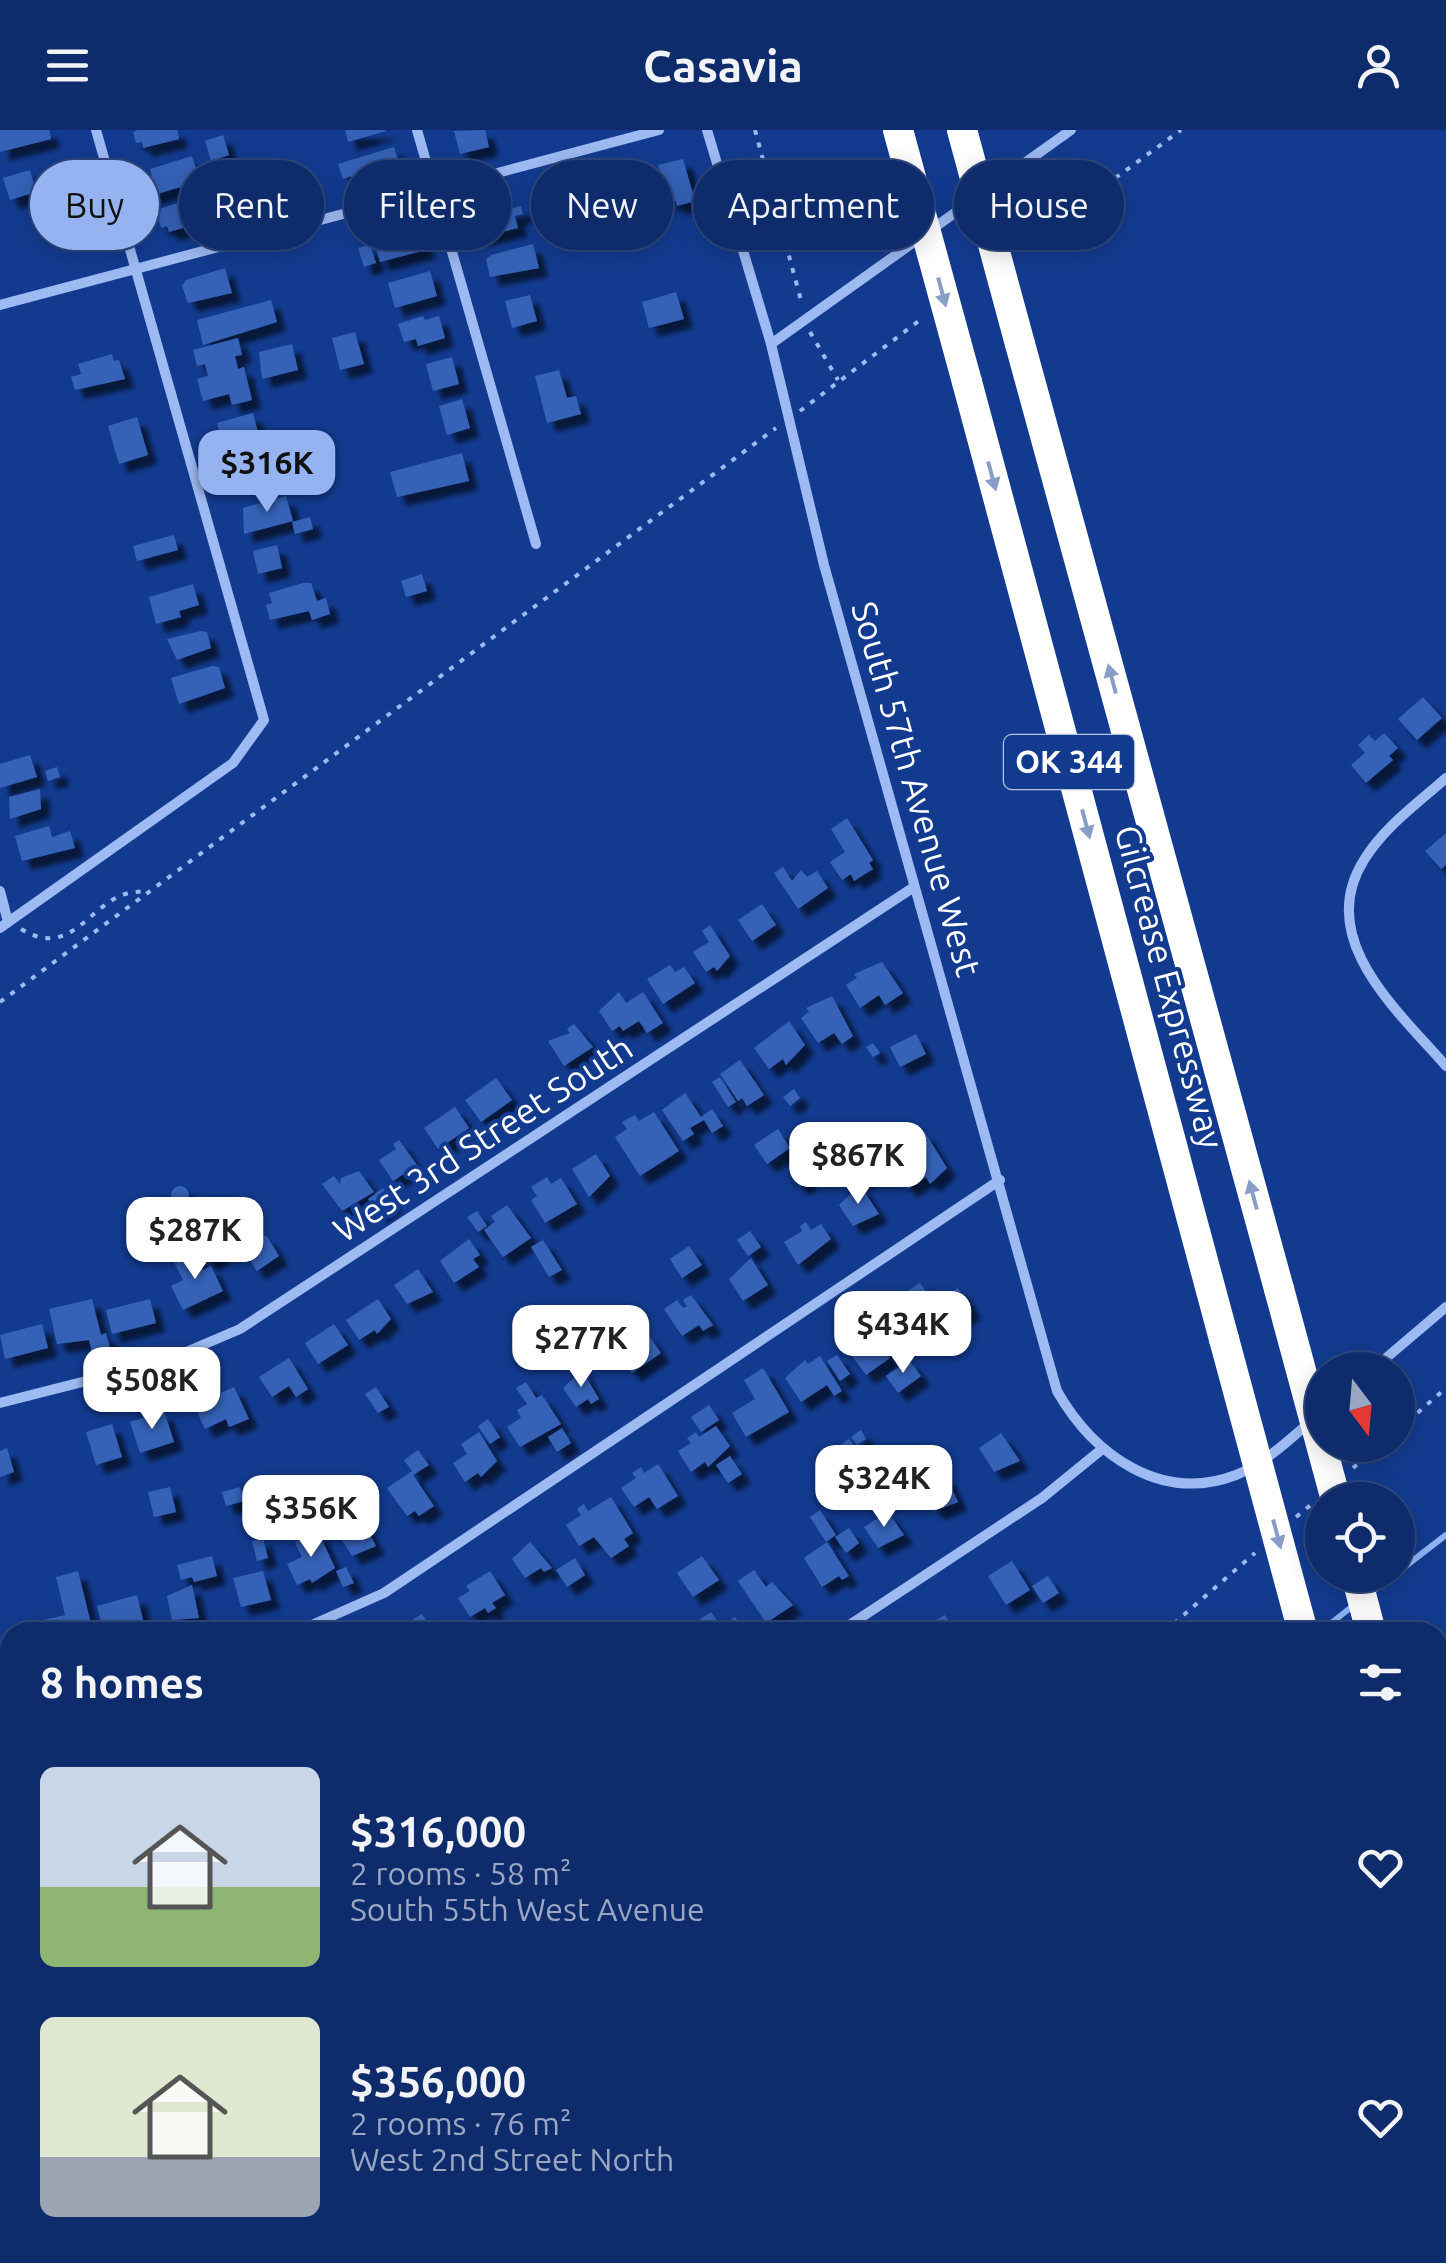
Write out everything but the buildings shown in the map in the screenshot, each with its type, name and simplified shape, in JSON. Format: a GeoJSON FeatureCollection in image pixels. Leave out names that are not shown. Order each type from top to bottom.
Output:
{"type":"FeatureCollection","features":[{"type":"Feature","properties":{"kind":"highway","name":"Gilcrease Expressway"},"geometry":{"type":"LineString","coordinates":[[898,130],[1300,1622]]}},
{"type":"Feature","properties":{"kind":"highway","name":"Gilcrease Expressway"},"geometry":{"type":"LineString","coordinates":[[962,130],[1331,1482]]}},
{"type":"Feature","properties":{"kind":"highway"},"geometry":{"type":"LineString","coordinates":[[1360,1592],[1368,1622]]}},
{"type":"Feature","properties":{"kind":"street"},"geometry":{"type":"LineString","coordinates":[[0,892],[4,925],[232,763],[264,720],[96,130]]}},
{"type":"Feature","properties":{"kind":"street"},"geometry":{"type":"LineString","coordinates":[[418,130],[426,160]]}},
{"type":"Feature","properties":{"kind":"street"},"geometry":{"type":"LineString","coordinates":[[511,171],[659,130]]}},
{"type":"Feature","properties":{"kind":"street","name":"South 57th Avenue West"},"geometry":{"type":"LineString","coordinates":[[707,130],[771,344],[824,566],[1057,1391],[1074,1420],[1101,1450]]}},
{"type":"Feature","properties":{"kind":"street"},"geometry":{"type":"LineString","coordinates":[[771,344],[1071,130]]}},
{"type":"Feature","properties":{"kind":"street"},"geometry":{"type":"LineString","coordinates":[[0,306],[344,215]]}},
{"type":"Feature","properties":{"kind":"street"},"geometry":{"type":"LineString","coordinates":[[452,250],[536,544]]}},
{"type":"Feature","properties":{"kind":"street"},"geometry":{"type":"LineString","coordinates":[[1446,778],[1371,850],[1358,872],[1350,904],[1355,947],[1364,969],[1446,1066]]}},
{"type":"Feature","properties":{"kind":"street","name":"West 3rd Street South"},"geometry":{"type":"LineString","coordinates":[[0,1403],[166,1360],[240,1329],[914,887]]}},
{"type":"Feature","properties":{"kind":"street"},"geometry":{"type":"LineString","coordinates":[[319,1622],[384,1593],[1000,1180]]}},
{"type":"Feature","properties":{"kind":"street"},"geometry":{"type":"LineString","coordinates":[[1393,1352],[1446,1307]]}},
{"type":"Feature","properties":{"kind":"street"},"geometry":{"type":"LineString","coordinates":[[855,1622],[1042,1498],[1101,1450],[1144,1475],[1168,1481],[1216,1480],[1257,1463],[1305,1425]]}},
{"type":"Feature","properties":{"kind":"path"},"geometry":{"type":"LineString","coordinates":[[0,1002],[838,380],[818,350],[806,318],[755,130]]}},
{"type":"Feature","properties":{"kind":"path"},"geometry":{"type":"LineString","coordinates":[[4,925],[38,940],[58,939],[122,895],[144,892]]}},
{"type":"Feature","properties":{"kind":"path"},"geometry":{"type":"LineString","coordinates":[[1415,1415],[1446,1388]]}},
{"type":"Feature","properties":{"kind":"waterway"},"geometry":{"type":"LineString","coordinates":[[1415,1559],[1446,1535]]}},
{"type":"Feature","properties":{"kind":"waterway"},"geometry":{"type":"LineString","coordinates":[[1333,1622],[1354,1605]]}}]}
